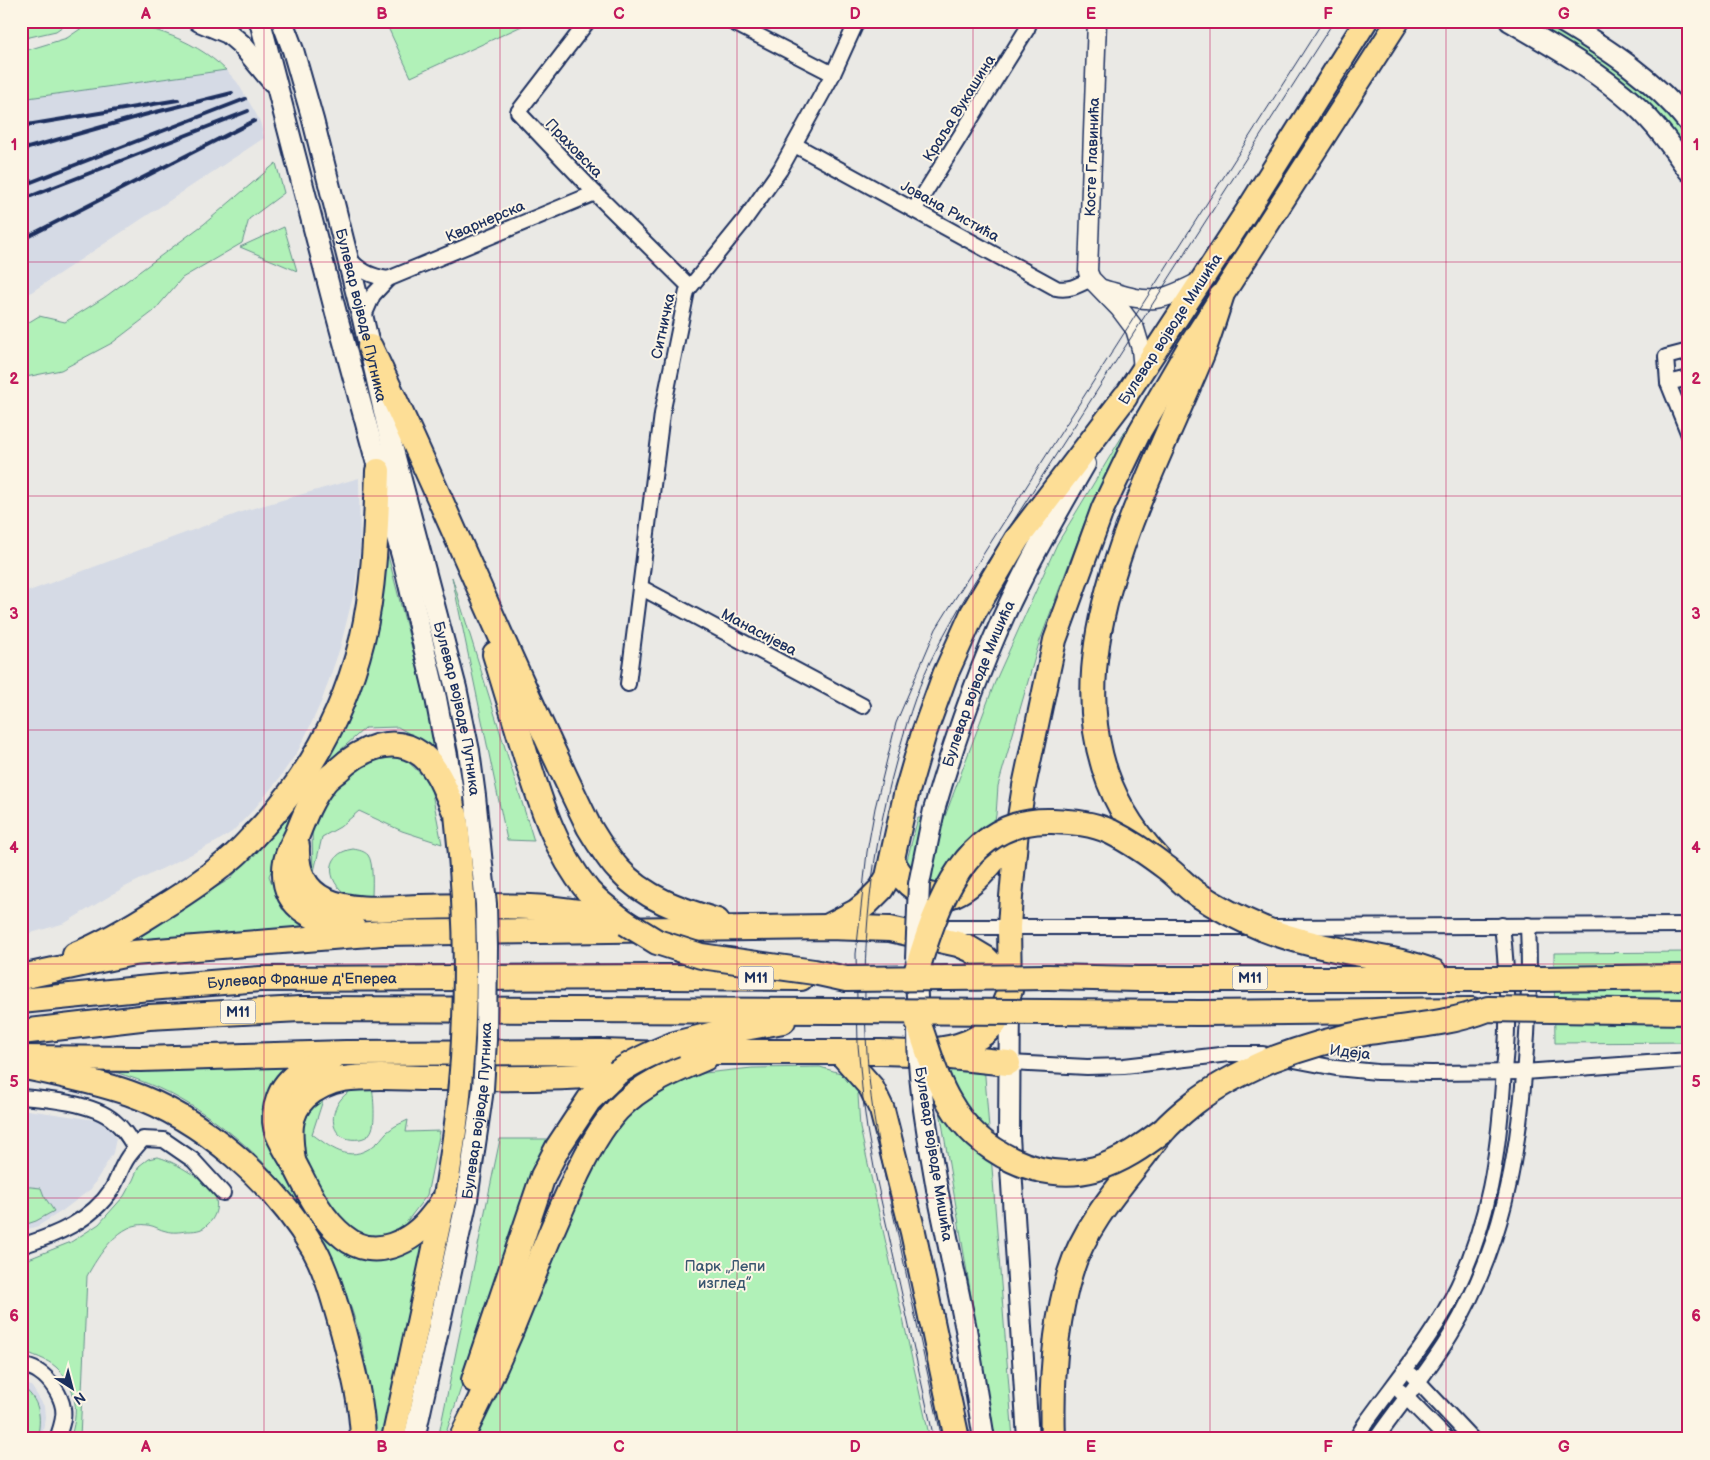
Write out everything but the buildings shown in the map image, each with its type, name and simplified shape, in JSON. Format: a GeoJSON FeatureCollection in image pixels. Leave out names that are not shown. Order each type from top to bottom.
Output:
{"type":"FeatureCollection","features":[{"type":"Feature","properties":{"kind":"highway"},"geometry":{"type":"LineString","coordinates":[[1221,297],[1201,355],[1159,451],[1126,535],[1104,610],[1095,655],[1093,679],[1094,725],[1098,746],[1107,774],[1122,810],[1137,834],[1169,870],[1195,893],[1232,915],[1279,935],[1323,947],[1400,961],[1452,979]]}},
{"type":"Feature","properties":{"kind":"highway"},"geometry":{"type":"LineString","coordinates":[[370,347],[408,425],[466,561],[572,793],[607,856],[619,870],[655,898],[679,909],[737,928]]}},
{"type":"Feature","properties":{"kind":"highway"},"geometry":{"type":"LineString","coordinates":[[828,927],[856,912],[873,898],[888,877],[906,795],[924,733],[945,674],[973,613],[1017,539],[1125,397]]}},
{"type":"Feature","properties":{"kind":"highway"},"geometry":{"type":"LineString","coordinates":[[23,977],[93,948],[187,892],[236,854],[278,809],[299,781],[331,728],[344,699],[362,641],[368,612],[375,548],[378,471]]}},
{"type":"Feature","properties":{"kind":"highway"},"geometry":{"type":"LineString","coordinates":[[466,561],[538,792],[554,834],[572,868],[589,891],[601,904],[626,924],[657,942],[683,951],[701,956],[846,978]]}},
{"type":"Feature","properties":{"kind":"highway"},"geometry":{"type":"LineString","coordinates":[[382,933],[349,928],[319,920],[300,908],[286,884],[287,857],[302,819],[323,783],[353,757],[368,748],[398,745],[422,756],[433,767],[456,814]]}},
{"type":"Feature","properties":{"kind":"highway"},"geometry":{"type":"LineString","coordinates":[[916,973],[922,951],[942,901],[956,874],[975,850],[1010,827],[1038,820],[1079,822],[1095,826],[1125,840],[1169,870]]}},
{"type":"Feature","properties":{"kind":"highway"},"geometry":{"type":"LineString","coordinates":[[892,860],[906,882],[921,892],[936,897],[949,896],[960,891],[983,872],[1017,830]]}},
{"type":"Feature","properties":{"kind":"highway"},"geometry":{"type":"LineString","coordinates":[[297,835],[296,851],[301,876],[313,892],[324,900],[338,905],[371,908],[546,908],[598,914],[626,924]]}},
{"type":"Feature","properties":{"kind":"highway"},"geometry":{"type":"LineString","coordinates":[[23,977],[133,953],[211,945],[382,933],[828,927],[890,929],[948,941],[970,949],[984,958],[1000,973],[1010,990],[1000,1014],[985,1033],[958,1046],[913,1053]]}},
{"type":"Feature","properties":{"kind":"highway","name":"Булевар Франше д'Епереа"},"geometry":{"type":"LineString","coordinates":[[21,1001],[235,981],[666,976],[846,978]]}},
{"type":"Feature","properties":{"kind":"highway","name":"M11"},"geometry":{"type":"LineString","coordinates":[[846,978],[1452,979],[1689,977]]}},
{"type":"Feature","properties":{"kind":"highway","name":"Булевар Франше д'Епереа"},"geometry":{"type":"LineString","coordinates":[[21,1032],[149,1017],[300,1009],[840,1011]]}},
{"type":"Feature","properties":{"kind":"highway"},"geometry":{"type":"LineString","coordinates":[[918,1022],[939,1082],[950,1104],[963,1122],[992,1149],[1006,1158],[1026,1166],[1063,1172],[1096,1169],[1118,1160],[1141,1147],[1164,1130],[1194,1103],[1212,1090],[1270,1060],[1345,1037],[1444,1023],[1468,1017],[1488,1009]]}},
{"type":"Feature","properties":{"kind":"highway","name":"M11"},"geometry":{"type":"LineString","coordinates":[[840,1011],[1200,1013],[1488,1009],[1689,1012]]}},
{"type":"Feature","properties":{"kind":"highway"},"geometry":{"type":"LineString","coordinates":[[455,1439],[543,1176],[570,1126],[589,1100],[617,1073],[638,1060],[675,1044],[718,1033],[840,1011]]}},
{"type":"Feature","properties":{"kind":"highway"},"geometry":{"type":"LineString","coordinates":[[21,1058],[141,1059],[346,1053],[602,1052],[664,1054],[718,1052],[913,1053],[1008,1063]]}},
{"type":"Feature","properties":{"kind":"highway"},"geometry":{"type":"LineString","coordinates":[[462,1439],[527,1291],[558,1213],[598,1136],[617,1110],[652,1083],[718,1052]]}},
{"type":"Feature","properties":{"kind":"highway"},"geometry":{"type":"LineString","coordinates":[[346,1053],[322,1061],[294,1076],[285,1086],[276,1110],[276,1129],[284,1147],[312,1198],[332,1226],[357,1245],[371,1249],[381,1249],[393,1246],[413,1235],[456,1197]]}},
{"type":"Feature","properties":{"kind":"highway"},"geometry":{"type":"LineString","coordinates":[[841,1053],[871,1087],[882,1110],[913,1232],[957,1439]]}},
{"type":"Feature","properties":{"kind":"highway"},"geometry":{"type":"LineString","coordinates":[[21,1066],[91,1082],[131,1094],[167,1111],[194,1126],[230,1151],[272,1192],[314,1250],[325,1274],[335,1303],[356,1383],[363,1439]]}},
{"type":"Feature","properties":{"kind":"highway"},"geometry":{"type":"LineString","coordinates":[[293,1161],[289,1136],[292,1116],[304,1098],[314,1090],[342,1079],[546,1079],[617,1073]]}},
{"type":"Feature","properties":{"kind":"highway"},"geometry":{"type":"LineString","coordinates":[[1053,1439],[1054,1359],[1068,1279],[1078,1253],[1090,1230],[1119,1187],[1164,1130]]}},
{"type":"Feature","properties":{"kind":"main road"},"geometry":{"type":"LineString","coordinates":[[200,21],[228,33],[242,45],[278,88]]}},
{"type":"Feature","properties":{"kind":"main road","name":"Булевар војводе Путника"},"geometry":{"type":"LineString","coordinates":[[260,21],[336,313],[404,563],[436,698],[456,814],[465,920],[464,1007],[458,1107],[456,1197],[414,1439]]}},
{"type":"Feature","properties":{"kind":"main road","name":"Булевар војводе Путника"},"geometry":{"type":"LineString","coordinates":[[282,21],[293,50],[313,120],[370,347],[392,446],[456,688],[469,751],[486,904],[488,946],[483,1089],[393,1439]]}},
{"type":"Feature","properties":{"kind":"main road","name":"Булевар војводе Мишића"},"geometry":{"type":"LineString","coordinates":[[984,1439],[966,1329],[937,1189],[918,1066],[916,973],[919,884],[934,810],[953,747],[997,632],[1016,589],[1061,506],[1125,397],[1247,211],[1366,21]]}},
{"type":"Feature","properties":{"kind":"main road","name":"Булевар војводе Мишића"},"geometry":{"type":"LineString","coordinates":[[1028,1439],[1009,1136],[1009,927],[1017,830],[1055,640],[1103,508],[1140,431],[1187,350],[1398,21]]}},
{"type":"Feature","properties":{"kind":"main road"},"geometry":{"type":"LineString","coordinates":[[1510,21],[1572,57],[1637,106],[1672,146],[1689,171]]}},
{"type":"Feature","properties":{"kind":"main road"},"geometry":{"type":"LineString","coordinates":[[1562,21],[1589,37],[1633,68],[1657,89],[1689,123]]}},
{"type":"Feature","properties":{"kind":"street","name":"Праховска"},"geometry":{"type":"LineString","coordinates":[[588,21],[518,112],[595,193],[689,286]]}},
{"type":"Feature","properties":{"kind":"street"},"geometry":{"type":"LineString","coordinates":[[730,21],[832,74]]}},
{"type":"Feature","properties":{"kind":"street","name":"Ситничка"},"geometry":{"type":"LineString","coordinates":[[628,684],[662,414],[685,296],[689,286],[757,202],[780,170],[832,74],[857,21]]}},
{"type":"Feature","properties":{"kind":"street","name":"Краља Вукашина"},"geometry":{"type":"LineString","coordinates":[[914,210],[1022,37],[1030,21]]}},
{"type":"Feature","properties":{"kind":"street","name":"Косте Главинића"},"geometry":{"type":"LineString","coordinates":[[1096,284],[1088,272],[1088,262],[1097,21]]}},
{"type":"Feature","properties":{"kind":"street","name":"Јована Ристића"},"geometry":{"type":"LineString","coordinates":[[795,145],[1056,288],[1063,290],[1096,284]]}},
{"type":"Feature","properties":{"kind":"street","name":"Кварнерска"},"geometry":{"type":"LineString","coordinates":[[363,319],[373,295],[388,279],[595,193]]}},
{"type":"Feature","properties":{"kind":"street"},"geometry":{"type":"LineString","coordinates":[[347,255],[355,266],[366,274],[388,279]]}},
{"type":"Feature","properties":{"kind":"street"},"geometry":{"type":"LineString","coordinates":[[1096,284],[1128,296],[1155,299],[1176,293],[1199,282]]}},
{"type":"Feature","properties":{"kind":"street"},"geometry":{"type":"LineString","coordinates":[[1096,284],[1120,309],[1135,329],[1140,341],[1143,370]]}},
{"type":"Feature","properties":{"kind":"street"},"geometry":{"type":"LineString","coordinates":[[1689,351],[1666,356],[1668,382],[1689,435]]}},
{"type":"Feature","properties":{"kind":"street"},"geometry":{"type":"LineString","coordinates":[[1668,382],[1689,378]]}},
{"type":"Feature","properties":{"kind":"street","name":"Манасијева"},"geometry":{"type":"LineString","coordinates":[[640,587],[863,706]]}},
{"type":"Feature","properties":{"kind":"street"},"geometry":{"type":"LineString","coordinates":[[890,929],[934,927],[1240,928],[1333,925],[1689,925]]}},
{"type":"Feature","properties":{"kind":"street"},"geometry":{"type":"LineString","coordinates":[[1356,1439],[1369,1418],[1434,1329],[1457,1287],[1475,1246],[1486,1211],[1496,1164],[1501,1121],[1507,1028],[1507,972],[1502,925]]}},
{"type":"Feature","properties":{"kind":"street"},"geometry":{"type":"LineString","coordinates":[[1376,1439],[1451,1334],[1492,1248],[1503,1211],[1518,1136],[1524,1072],[1530,971],[1528,925]]}},
{"type":"Feature","properties":{"kind":"street","name":"Идеја"},"geometry":{"type":"LineString","coordinates":[[1008,1063],[1106,1067],[1229,1054],[1263,1054],[1336,1068],[1377,1072],[1524,1072],[1689,1060]]}},
{"type":"Feature","properties":{"kind":"street"},"geometry":{"type":"LineString","coordinates":[[21,1097],[45,1099],[93,1109],[113,1119],[127,1133],[135,1148]]}},
{"type":"Feature","properties":{"kind":"street"},"geometry":{"type":"LineString","coordinates":[[21,1246],[61,1232],[89,1213],[111,1189],[128,1157],[143,1139],[164,1140],[193,1160],[223,1193]]}},
{"type":"Feature","properties":{"kind":"street"},"geometry":{"type":"LineString","coordinates":[[21,1365],[41,1373],[59,1396],[63,1414],[57,1439]]}},
{"type":"Feature","properties":{"kind":"street"},"geometry":{"type":"LineString","coordinates":[[1406,1369],[1472,1439]]}},
{"type":"Feature","properties":{"kind":"street"},"geometry":{"type":"LineString","coordinates":[[1394,1385],[1447,1439]]}},
{"type":"Feature","properties":{"kind":"shaded area"},"geometry":{"type":"Polygon","coordinates":[[[226,70],[237,82],[255,112],[264,138],[21,299],[21,99],[226,70]]]}},
{"type":"Feature","properties":{"kind":"shaded area"},"geometry":{"type":"Polygon","coordinates":[[[359,478],[360,549],[355,588],[340,648],[322,700],[312,722],[298,751],[278,780],[232,832],[216,842],[123,888],[65,923],[21,936],[21,594],[247,510],[359,478]]]}},
{"type":"Feature","properties":{"kind":"shaded area"},"geometry":{"type":"Polygon","coordinates":[[[21,1109],[103,1121],[116,1138],[113,1153],[91,1189],[38,1226],[21,1231],[21,1109]]]}},
{"type":"Feature","properties":{"kind":"shaded area"},"geometry":{"type":"Polygon","coordinates":[[[21,1379],[32,1387],[44,1406],[45,1417],[42,1439],[21,1439],[21,1379]]]}},
{"type":"Feature","properties":{"kind":"green space"},"geometry":{"type":"Polygon","coordinates":[[[21,21],[70,21],[56,31],[21,39],[21,21]]]}},
{"type":"Feature","properties":{"kind":"green space"},"geometry":{"type":"Polygon","coordinates":[[[92,21],[128,24],[164,33],[197,48],[226,70],[21,99],[21,52],[67,38],[92,21]]]}},
{"type":"Feature","properties":{"kind":"green space"},"geometry":{"type":"Polygon","coordinates":[[[385,21],[523,21],[524,25],[411,77],[385,21]]]}},
{"type":"Feature","properties":{"kind":"green space"},"geometry":{"type":"Polygon","coordinates":[[[1523,21],[1543,21],[1613,66],[1669,111],[1689,136],[1689,157],[1523,21]]]}},
{"type":"Feature","properties":{"kind":"green space"},"geometry":{"type":"Polygon","coordinates":[[[276,163],[284,193],[249,219],[242,243],[182,278],[154,311],[112,343],[61,370],[21,378],[21,327],[39,316],[65,322],[105,297],[204,224],[276,163]]]}},
{"type":"Feature","properties":{"kind":"green space"},"geometry":{"type":"Polygon","coordinates":[[[284,227],[297,271],[240,247],[284,227]]]}},
{"type":"Feature","properties":{"kind":"green space"},"geometry":{"type":"Polygon","coordinates":[[[1158,377],[1084,524],[1039,643],[998,786],[996,815],[989,848],[953,881],[927,887],[906,864],[918,818],[944,819],[995,682],[1057,544],[1158,377]]]}},
{"type":"Feature","properties":{"kind":"green space"},"geometry":{"type":"Polygon","coordinates":[[[387,552],[439,751],[398,727],[365,728],[326,763],[295,815],[269,876],[282,909],[312,928],[115,948],[230,879],[270,832],[329,745],[370,656],[387,552]]]}},
{"type":"Feature","properties":{"kind":"green space"},"geometry":{"type":"Polygon","coordinates":[[[452,577],[534,841],[507,840],[452,577]]]}},
{"type":"Feature","properties":{"kind":"green space"},"geometry":{"type":"Polygon","coordinates":[[[397,751],[430,783],[442,844],[402,831],[359,811],[340,827],[322,837],[313,876],[312,827],[331,791],[359,758],[397,751]]]}},
{"type":"Feature","properties":{"kind":"green space"},"geometry":{"type":"Polygon","coordinates":[[[353,849],[365,853],[370,859],[372,899],[352,897],[337,886],[333,878],[332,863],[336,857],[343,852],[353,849]]]}},
{"type":"Feature","properties":{"kind":"green space"},"geometry":{"type":"Polygon","coordinates":[[[1689,952],[1689,1042],[1555,1043],[1554,953],[1689,952]]]}},
{"type":"Feature","properties":{"kind":"green space"},"geometry":{"type":"Polygon","coordinates":[[[300,1063],[292,1069],[309,1210],[385,1259],[408,1251],[428,1237],[384,1439],[375,1439],[370,1386],[359,1336],[344,1288],[322,1242],[296,1201],[263,1162],[225,1128],[159,1088],[92,1065],[300,1063]]]}},
{"type":"Feature","properties":{"kind":"green space"},"geometry":{"type":"Polygon","coordinates":[[[932,1063],[984,1064],[1013,1439],[995,1439],[932,1063]]]}},
{"type":"Feature","properties":{"kind":"green space","name":"Парк „Лепи изглед”"},"geometry":{"type":"Polygon","coordinates":[[[820,1067],[857,1078],[860,1128],[930,1439],[474,1439],[599,1154],[646,1095],[681,1080],[705,1073],[752,1068],[820,1067]]]}},
{"type":"Feature","properties":{"kind":"green space"},"geometry":{"type":"Polygon","coordinates":[[[372,1084],[374,1117],[369,1134],[360,1139],[349,1139],[340,1135],[335,1129],[333,1121],[338,1103],[354,1089],[372,1084]]]}},
{"type":"Feature","properties":{"kind":"green space"},"geometry":{"type":"Polygon","coordinates":[[[324,1097],[312,1134],[328,1146],[344,1153],[360,1153],[368,1149],[389,1130],[408,1120],[406,1132],[440,1131],[427,1195],[396,1236],[367,1239],[337,1215],[310,1174],[298,1140],[309,1111],[324,1097]]]}},
{"type":"Feature","properties":{"kind":"green space"},"geometry":{"type":"Polygon","coordinates":[[[500,1139],[548,1139],[535,1165],[444,1439],[438,1439],[500,1139]]]}},
{"type":"Feature","properties":{"kind":"green space"},"geometry":{"type":"Polygon","coordinates":[[[157,1157],[178,1165],[208,1186],[216,1199],[215,1213],[205,1227],[197,1230],[171,1232],[148,1225],[128,1228],[111,1241],[97,1259],[87,1276],[80,1439],[70,1439],[75,1420],[75,1401],[69,1383],[52,1364],[21,1350],[21,1262],[71,1242],[99,1224],[124,1196],[139,1166],[148,1159],[157,1157]]]}},
{"type":"Feature","properties":{"kind":"green space"},"geometry":{"type":"Polygon","coordinates":[[[21,1186],[41,1188],[54,1211],[36,1221],[21,1226],[21,1186]]]}},
{"type":"Feature","properties":{"kind":"green space"},"geometry":{"type":"Polygon","coordinates":[[[21,1386],[32,1397],[38,1409],[37,1439],[21,1439],[21,1386]]]}},
{"type":"Feature","properties":{"kind":"tram line"},"geometry":{"type":"LineString","coordinates":[[934,1439],[875,1173],[863,1099],[858,1045],[856,954],[867,852],[875,808],[896,723],[936,629],[1323,21]]}},
{"type":"Feature","properties":{"kind":"tram line"},"geometry":{"type":"LineString","coordinates":[[942,1439],[881,1157],[871,1098],[866,1038],[866,958],[872,880],[886,801],[899,749],[930,662],[973,584],[1334,21]]}},
{"type":"Feature","properties":{"kind":"railway"},"geometry":{"type":"LineString","coordinates":[[21,150],[144,115],[232,93]]}},
{"type":"Feature","properties":{"kind":"railway"},"geometry":{"type":"LineString","coordinates":[[21,186],[245,99]]}},
{"type":"Feature","properties":{"kind":"railway"},"geometry":{"type":"LineString","coordinates":[[21,126],[178,100]]}},
{"type":"Feature","properties":{"kind":"railway"},"geometry":{"type":"LineString","coordinates":[[21,200],[248,111]]}},
{"type":"Feature","properties":{"kind":"railway"},"geometry":{"type":"LineString","coordinates":[[21,240],[254,121]]}}]}
